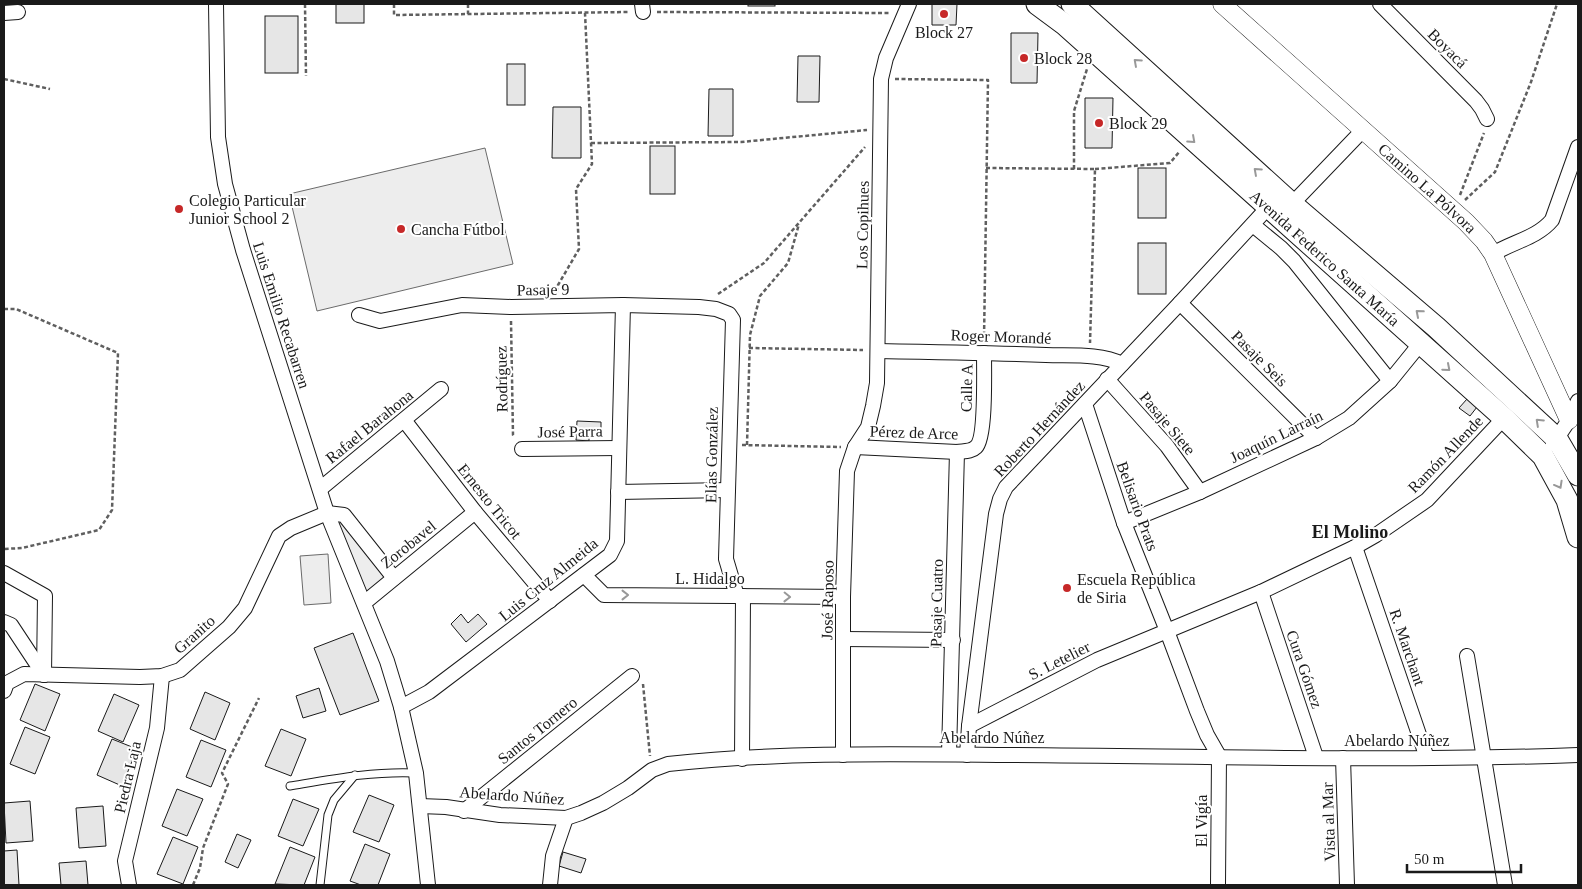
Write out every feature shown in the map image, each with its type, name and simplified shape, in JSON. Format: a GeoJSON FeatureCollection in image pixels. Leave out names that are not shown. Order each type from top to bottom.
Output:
{"type":"FeatureCollection","features":[{"type":"Feature","properties":{"kind":"main road","name":"Avenida Federico Santa María"},"geometry":{"type":"LineString","coordinates":[[1037,4],[1064,24],[1190,138],[1280,202],[1436,327],[1557,439],[1578,475]]}},
{"type":"Feature","properties":{"kind":"main road","name":"Avenida Federico Santa María"},"geometry":{"type":"LineString","coordinates":[[1078,5],[1280,202],[1420,344],[1504,418],[1542,456],[1567,500],[1578,537]]}},
{"type":"Feature","properties":{"kind":"street","name":"Luis Emilio Recabarren"},"geometry":{"type":"LineString","coordinates":[[216,4],[218,137],[225,184],[243,250],[327,513],[387,661],[401,707],[416,773],[428,885]]}},
{"type":"Feature","properties":{"kind":"street","name":"Los Copihues"},"geometry":{"type":"LineString","coordinates":[[855,447],[868,427],[876,383],[881,79],[886,58],[909,4]]}},
{"type":"Feature","properties":{"kind":"street","name":"Camino La Pólvora"},"geometry":{"type":"LineString","coordinates":[[1222,4],[1484,241],[1493,254],[1569,420]]}},
{"type":"Feature","properties":{"kind":"street","name":"Boyacá"},"geometry":{"type":"LineString","coordinates":[[1380,4],[1476,101],[1486,119]]}},
{"type":"Feature","properties":{"kind":"street"},"geometry":{"type":"LineString","coordinates":[[1064,24],[1078,5]]}},
{"type":"Feature","properties":{"kind":"street","name":"Roberto Hernández"},"geometry":{"type":"LineString","coordinates":[[967,755],[996,514],[1006,487],[1253,225],[1363,130]]}},
{"type":"Feature","properties":{"kind":"street"},"geometry":{"type":"LineString","coordinates":[[1493,254],[1546,228],[1552,220],[1578,147]]}},
{"type":"Feature","properties":{"kind":"street"},"geometry":{"type":"LineString","coordinates":[[1253,225],[1282,248],[1294,261],[1390,382]]}},
{"type":"Feature","properties":{"kind":"street","name":"Pasaje Seis"},"geometry":{"type":"LineString","coordinates":[[1180,304],[1316,438]]}},
{"type":"Feature","properties":{"kind":"street","name":"Pasaje 9"},"geometry":{"type":"LineString","coordinates":[[359,315],[380,321],[462,305],[511,307],[623,305],[699,307],[716,309],[730,314]]}},
{"type":"Feature","properties":{"kind":"street","name":"Luis Cruz Almeida"},"geometry":{"type":"LineString","coordinates":[[401,707],[429,692],[610,555],[617,542],[623,305]]}},
{"type":"Feature","properties":{"kind":"street","name":"Elías González"},"geometry":{"type":"LineString","coordinates":[[730,314],[733,320],[726,559],[740,596],[742,759]]}},
{"type":"Feature","properties":{"kind":"street","name":"Joaquín Larraín"},"geometry":{"type":"LineString","coordinates":[[1124,523],[1200,492],[1316,438],[1349,418],[1390,382],[1420,344]]}},
{"type":"Feature","properties":{"kind":"street","name":"Roger Morandé"},"geometry":{"type":"LineString","coordinates":[[878,351],[984,352],[1089,357],[1114,360],[1122,364]]}},
{"type":"Feature","properties":{"kind":"street","name":"Calle A"},"geometry":{"type":"LineString","coordinates":[[964,451],[977,447],[980,441],[984,352]]}},
{"type":"Feature","properties":{"kind":"street","name":"Pasaje Siete"},"geometry":{"type":"LineString","coordinates":[[1107,380],[1167,446],[1200,492]]}},
{"type":"Feature","properties":{"kind":"street","name":"Rafael Barahona"},"geometry":{"type":"LineString","coordinates":[[320,489],[441,389]]}},
{"type":"Feature","properties":{"kind":"street"},"geometry":{"type":"LineString","coordinates":[[1542,456],[1557,439],[1578,401]]}},
{"type":"Feature","properties":{"kind":"street","name":"Belisario Prats"},"geometry":{"type":"LineString","coordinates":[[1085,404],[1124,523],[1197,711],[1207,735],[1219,756]]}},
{"type":"Feature","properties":{"kind":"street","name":"Ramón Allende"},"geometry":{"type":"LineString","coordinates":[[1167,631],[1261,592],[1355,547],[1405,517],[1427,500],[1504,418]]}},
{"type":"Feature","properties":{"kind":"street","name":"Ernesto Tricot"},"geometry":{"type":"LineString","coordinates":[[404,420],[475,512],[550,601]]}},
{"type":"Feature","properties":{"kind":"street","name":"Pérez de Arce"},"geometry":{"type":"LineString","coordinates":[[855,447],[964,451]]}},
{"type":"Feature","properties":{"kind":"street","name":"José Raposo"},"geometry":{"type":"LineString","coordinates":[[843,755],[843,639],[848,470],[855,447]]}},
{"type":"Feature","properties":{"kind":"street","name":"José Parra"},"geometry":{"type":"LineString","coordinates":[[522,449],[619,448]]}},
{"type":"Feature","properties":{"kind":"street","name":"Pasaje Cuatro"},"geometry":{"type":"LineString","coordinates":[[949,754],[953,640],[964,451]]}},
{"type":"Feature","properties":{"kind":"street"},"geometry":{"type":"LineString","coordinates":[[618,492],[728,490]]}},
{"type":"Feature","properties":{"kind":"street","name":"Zorobavel"},"geometry":{"type":"LineString","coordinates":[[364,603],[475,512]]}},
{"type":"Feature","properties":{"kind":"street"},"geometry":{"type":"LineString","coordinates":[[327,513],[344,515],[394,578]]}},
{"type":"Feature","properties":{"kind":"street","name":"Granito"},"geometry":{"type":"LineString","coordinates":[[4,691],[7,683],[24,674],[140,677],[162,676],[180,670],[229,627],[245,608],[279,536],[291,528],[327,513]]}},
{"type":"Feature","properties":{"kind":"street","name":"R. Marchant"},"geometry":{"type":"LineString","coordinates":[[1355,547],[1427,758]]}},
{"type":"Feature","properties":{"kind":"street"},"geometry":{"type":"LineString","coordinates":[[4,573],[45,596],[44,675]]}},
{"type":"Feature","properties":{"kind":"street","name":"L. Hidalgo"},"geometry":{"type":"LineString","coordinates":[[584,575],[604,595],[844,597]]}},
{"type":"Feature","properties":{"kind":"street","name":"Cura Gómez"},"geometry":{"type":"LineString","coordinates":[[1261,592],[1316,757]]}},
{"type":"Feature","properties":{"kind":"street"},"geometry":{"type":"LineString","coordinates":[[4,622],[11,624],[44,675]]}},
{"type":"Feature","properties":{"kind":"street","name":"S. Letelier"},"geometry":{"type":"LineString","coordinates":[[969,726],[1097,660],[1167,631]]}},
{"type":"Feature","properties":{"kind":"street"},"geometry":{"type":"LineString","coordinates":[[843,639],[953,640]]}},
{"type":"Feature","properties":{"kind":"street"},"geometry":{"type":"LineString","coordinates":[[1468,656],[1486,758],[1505,885]]}},
{"type":"Feature","properties":{"kind":"street","name":"Piedra Laja"},"geometry":{"type":"LineString","coordinates":[[129,885],[125,861],[156,728],[162,676]]}},
{"type":"Feature","properties":{"kind":"street","name":"Santos Tornero"},"geometry":{"type":"LineString","coordinates":[[464,811],[632,676]]}},
{"type":"Feature","properties":{"kind":"street","name":"Abelardo Núñez"},"geometry":{"type":"LineString","coordinates":[[420,806],[446,807],[500,815],[566,818],[581,814],[603,803],[628,788],[652,770],[668,764],[742,759],[843,755],[949,754],[1343,758],[1486,758],[1578,755]]}},
{"type":"Feature","properties":{"kind":"street","name":"El Vigía"},"geometry":{"type":"LineString","coordinates":[[1218,885],[1219,756]]}},
{"type":"Feature","properties":{"kind":"street","name":"Vista al Mar"},"geometry":{"type":"LineString","coordinates":[[1343,758],[1347,885]]}},
{"type":"Feature","properties":{"kind":"street"},"geometry":{"type":"LineString","coordinates":[[550,885],[553,856],[566,818]]}},
{"type":"Feature","properties":{"kind":"lane"},"geometry":{"type":"LineString","coordinates":[[290,786],[356,775],[388,772],[416,773]]}},
{"type":"Feature","properties":{"kind":"lane"},"geometry":{"type":"LineString","coordinates":[[320,885],[328,815],[334,800],[356,775]]}},
{"type":"Feature","properties":{"kind":"path"},"geometry":{"type":"LineString","coordinates":[[305,4],[306,76]]}},
{"type":"Feature","properties":{"kind":"path"},"geometry":{"type":"LineString","coordinates":[[394,4],[394,15]]}},
{"type":"Feature","properties":{"kind":"path"},"geometry":{"type":"LineString","coordinates":[[468,4],[468,14]]}},
{"type":"Feature","properties":{"kind":"path"},"geometry":{"type":"LineString","coordinates":[[1453,212],[1495,172],[1531,82],[1557,4]]}},
{"type":"Feature","properties":{"kind":"path"},"geometry":{"type":"LineString","coordinates":[[556,306],[558,285],[579,249],[576,189],[592,164],[585,13]]}},
{"type":"Feature","properties":{"kind":"path"},"geometry":{"type":"LineString","coordinates":[[1074,169],[1074,111],[1093,51]]}},
{"type":"Feature","properties":{"kind":"path"},"geometry":{"type":"LineString","coordinates":[[4,79],[50,89]]}},
{"type":"Feature","properties":{"kind":"path"},"geometry":{"type":"LineString","coordinates":[[881,79],[988,80],[984,352]]}},
{"type":"Feature","properties":{"kind":"path"},"geometry":{"type":"LineString","coordinates":[[1453,212],[1486,130],[1486,119]]}},
{"type":"Feature","properties":{"kind":"path"},"geometry":{"type":"LineString","coordinates":[[591,143],[741,142],[880,129]]}},
{"type":"Feature","properties":{"kind":"path"},"geometry":{"type":"LineString","coordinates":[[699,307],[764,264],[880,129]]}},
{"type":"Feature","properties":{"kind":"path"},"geometry":{"type":"LineString","coordinates":[[986,168],[1095,169],[1170,163],[1190,138]]}},
{"type":"Feature","properties":{"kind":"path"},"geometry":{"type":"LineString","coordinates":[[1089,357],[1095,169]]}},
{"type":"Feature","properties":{"kind":"path"},"geometry":{"type":"LineString","coordinates":[[747,445],[750,335],[760,296],[788,264],[800,222]]}},
{"type":"Feature","properties":{"kind":"path","name":"Rodríguez"},"geometry":{"type":"LineString","coordinates":[[511,307],[513,435],[522,449]]}},
{"type":"Feature","properties":{"kind":"path"},"geometry":{"type":"LineString","coordinates":[[4,309],[16,309],[118,353],[112,510],[99,530],[22,548],[4,549]]}},
{"type":"Feature","properties":{"kind":"path"},"geometry":{"type":"LineString","coordinates":[[749,348],[878,351]]}},
{"type":"Feature","properties":{"kind":"path"},"geometry":{"type":"LineString","coordinates":[[729,445],[855,447]]}},
{"type":"Feature","properties":{"kind":"path"},"geometry":{"type":"LineString","coordinates":[[632,676],[643,681],[652,770]]}},
{"type":"Feature","properties":{"kind":"path"},"geometry":{"type":"LineString","coordinates":[[193,885],[200,868],[203,848],[228,784],[222,773],[259,698]]}},
{"type":"Feature","properties":{"kind":"shaded area","name":"Cancha Fútbol"},"geometry":{"type":"Polygon","coordinates":[[[485,148],[513,264],[317,311],[289,194],[485,148]]]}},
{"type":"Feature","properties":{"kind":"shaded area"},"geometry":{"type":"Polygon","coordinates":[[[334,520],[344,520],[386,577],[366,593],[334,520]]]}},
{"type":"Feature","properties":{"kind":"shaded area"},"geometry":{"type":"Polygon","coordinates":[[[328,554],[331,603],[304,605],[300,556],[328,554]]]}},
{"type":"Feature","properties":{"kind":"building"},"geometry":{"type":"Polygon","coordinates":[[[336,4],[364,4],[364,23],[336,23],[336,4]]]}},
{"type":"Feature","properties":{"kind":"building"},"geometry":{"type":"Polygon","coordinates":[[[748,4],[775,4],[775,6],[748,6],[748,4]]]}},
{"type":"Feature","properties":{"kind":"building","name":"Block 27"},"geometry":{"type":"Polygon","coordinates":[[[932,4],[957,4],[956,25],[932,25],[932,4]]]}},
{"type":"Feature","properties":{"kind":"building"},"geometry":{"type":"Polygon","coordinates":[[[265,16],[298,16],[298,73],[265,73],[265,16]]]}},
{"type":"Feature","properties":{"kind":"building","name":"Block 28"},"geometry":{"type":"Polygon","coordinates":[[[1011,33],[1038,33],[1037,83],[1011,83],[1011,33]]]}},
{"type":"Feature","properties":{"kind":"building"},"geometry":{"type":"Polygon","coordinates":[[[798,56],[820,56],[819,102],[797,102],[798,56]]]}},
{"type":"Feature","properties":{"kind":"building"},"geometry":{"type":"Polygon","coordinates":[[[507,64],[525,64],[525,105],[507,105],[507,64]]]}},
{"type":"Feature","properties":{"kind":"building"},"geometry":{"type":"Polygon","coordinates":[[[709,89],[733,89],[733,136],[708,136],[709,89]]]}},
{"type":"Feature","properties":{"kind":"building","name":"Block 29"},"geometry":{"type":"Polygon","coordinates":[[[1085,98],[1113,98],[1112,148],[1085,148],[1085,98]]]}},
{"type":"Feature","properties":{"kind":"building"},"geometry":{"type":"Polygon","coordinates":[[[553,107],[581,107],[581,158],[552,158],[553,107]]]}},
{"type":"Feature","properties":{"kind":"building"},"geometry":{"type":"Polygon","coordinates":[[[650,146],[675,146],[675,194],[650,194],[650,146]]]}},
{"type":"Feature","properties":{"kind":"building"},"geometry":{"type":"Polygon","coordinates":[[[1138,168],[1166,168],[1166,218],[1138,218],[1138,168]]]}},
{"type":"Feature","properties":{"kind":"building"},"geometry":{"type":"Polygon","coordinates":[[[1138,243],[1166,243],[1166,294],[1138,294],[1138,243]]]}},
{"type":"Feature","properties":{"kind":"building"},"geometry":{"type":"Polygon","coordinates":[[[1467,399],[1477,407],[1470,416],[1459,408],[1467,399]]]}},
{"type":"Feature","properties":{"kind":"building"},"geometry":{"type":"Polygon","coordinates":[[[577,421],[601,422],[601,437],[589,436],[589,441],[576,440],[577,421]]]}},
{"type":"Feature","properties":{"kind":"building"},"geometry":{"type":"Polygon","coordinates":[[[461,614],[468,623],[478,614],[487,624],[466,642],[451,624],[461,614]]]}},
{"type":"Feature","properties":{"kind":"building"},"geometry":{"type":"Polygon","coordinates":[[[353,633],[379,701],[340,715],[314,648],[353,633]]]}},
{"type":"Feature","properties":{"kind":"building"},"geometry":{"type":"Polygon","coordinates":[[[35,684],[60,694],[45,731],[20,720],[35,684]]]}},
{"type":"Feature","properties":{"kind":"building"},"geometry":{"type":"Polygon","coordinates":[[[319,688],[326,711],[303,718],[296,696],[319,688]]]}},
{"type":"Feature","properties":{"kind":"building"},"geometry":{"type":"Polygon","coordinates":[[[205,692],[230,703],[215,740],[190,729],[205,692]]]}},
{"type":"Feature","properties":{"kind":"building"},"geometry":{"type":"Polygon","coordinates":[[[114,694],[139,705],[123,742],[98,731],[114,694]]]}},
{"type":"Feature","properties":{"kind":"building"},"geometry":{"type":"Polygon","coordinates":[[[25,727],[50,737],[35,774],[10,764],[25,727]]]}},
{"type":"Feature","properties":{"kind":"building"},"geometry":{"type":"Polygon","coordinates":[[[281,729],[306,739],[291,776],[265,766],[281,729]]]}},
{"type":"Feature","properties":{"kind":"building"},"geometry":{"type":"Polygon","coordinates":[[[112,739],[137,749],[122,786],[97,775],[112,739]]]}},
{"type":"Feature","properties":{"kind":"building"},"geometry":{"type":"Polygon","coordinates":[[[201,740],[226,750],[211,787],[186,777],[201,740]]]}},
{"type":"Feature","properties":{"kind":"building"},"geometry":{"type":"Polygon","coordinates":[[[177,789],[203,799],[187,836],[162,826],[177,789]]]}},
{"type":"Feature","properties":{"kind":"building"},"geometry":{"type":"Polygon","coordinates":[[[369,795],[394,805],[379,842],[353,832],[369,795]]]}},
{"type":"Feature","properties":{"kind":"building"},"geometry":{"type":"Polygon","coordinates":[[[293,799],[319,809],[303,846],[278,836],[293,799]]]}},
{"type":"Feature","properties":{"kind":"building"},"geometry":{"type":"Polygon","coordinates":[[[30,801],[33,841],[6,843],[4,803],[30,801]]]}},
{"type":"Feature","properties":{"kind":"building"},"geometry":{"type":"Polygon","coordinates":[[[103,806],[106,846],[79,848],[76,808],[103,806]]]}},
{"type":"Feature","properties":{"kind":"building"},"geometry":{"type":"Polygon","coordinates":[[[237,834],[251,840],[238,868],[225,862],[237,834]]]}},
{"type":"Feature","properties":{"kind":"building"},"geometry":{"type":"Polygon","coordinates":[[[173,837],[198,847],[183,884],[157,874],[173,837]]]}},
{"type":"Feature","properties":{"kind":"building"},"geometry":{"type":"Polygon","coordinates":[[[365,844],[390,854],[378,885],[361,885],[350,881],[365,844]]]}},
{"type":"Feature","properties":{"kind":"building"},"geometry":{"type":"Polygon","coordinates":[[[290,847],[315,857],[304,885],[275,884],[290,847]]]}},
{"type":"Feature","properties":{"kind":"building"},"geometry":{"type":"Polygon","coordinates":[[[17,850],[19,885],[4,885],[4,851],[17,850]]]}},
{"type":"Feature","properties":{"kind":"building"},"geometry":{"type":"Polygon","coordinates":[[[563,852],[586,859],[581,873],[559,866],[563,852]]]}},
{"type":"Feature","properties":{"kind":"building"},"geometry":{"type":"Polygon","coordinates":[[[86,861],[88,885],[61,885],[59,863],[86,861]]]}},
{"type":"Feature","properties":{"kind":"place","name":"Block 27"},"geometry":{"type":"Point","coordinates":[944,14]}},
{"type":"Feature","properties":{"kind":"place","name":"Block 28"},"geometry":{"type":"Point","coordinates":[1024,58]}},
{"type":"Feature","properties":{"kind":"place","name":"Block 29"},"geometry":{"type":"Point","coordinates":[1099,123]}},
{"type":"Feature","properties":{"kind":"place","name":"Colegio Particular Junior School 2"},"geometry":{"type":"Point","coordinates":[179,209]}},
{"type":"Feature","properties":{"kind":"place","name":"Cancha Fútbol"},"geometry":{"type":"Point","coordinates":[401,229]}},
{"type":"Feature","properties":{"kind":"place","name":"Escuela República de Siria"},"geometry":{"type":"Point","coordinates":[1067,588]}},
{"type":"Feature","properties":{"kind":"district","name":"El Molino"},"geometry":{"type":"Point","coordinates":[1350,532]}}]}
